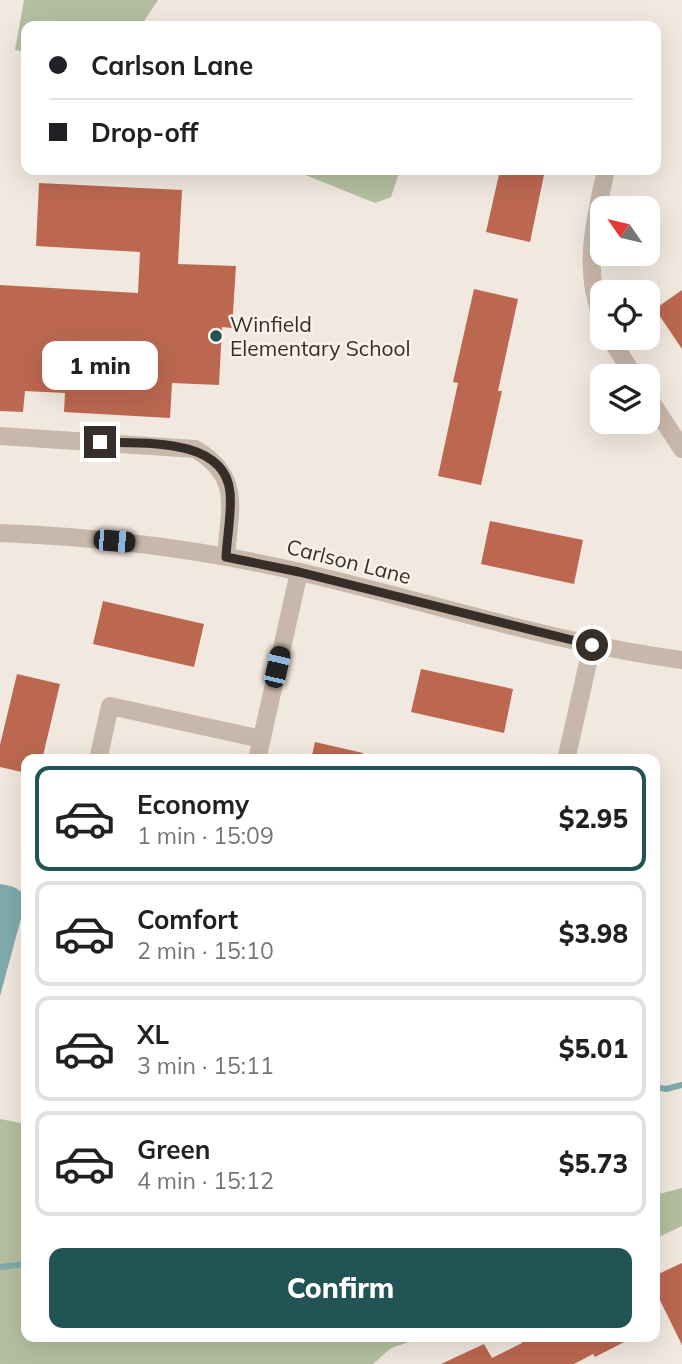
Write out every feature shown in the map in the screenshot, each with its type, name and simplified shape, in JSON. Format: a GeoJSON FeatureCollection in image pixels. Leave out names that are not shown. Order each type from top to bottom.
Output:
{"type":"FeatureCollection","features":[{"type":"Feature","properties":{"kind":"street"},"geometry":{"type":"LineString","coordinates":[[593,280],[593,230],[605,175]]}},
{"type":"Feature","properties":{"kind":"street"},"geometry":{"type":"LineString","coordinates":[[660,415],[682,449]]}},
{"type":"Feature","properties":{"kind":"street"},"geometry":{"type":"LineString","coordinates":[[0,436],[195,449],[212,459],[225,474],[230,491],[226,557]]}},
{"type":"Feature","properties":{"kind":"street","name":"Carlson Lane"},"geometry":{"type":"LineString","coordinates":[[0,533],[141,544],[226,557],[299,572],[592,645],[682,660]]}},
{"type":"Feature","properties":{"kind":"street"},"geometry":{"type":"LineString","coordinates":[[258,754],[299,572]]}},
{"type":"Feature","properties":{"kind":"street"},"geometry":{"type":"LineString","coordinates":[[567,754],[592,645]]}},
{"type":"Feature","properties":{"kind":"street"},"geometry":{"type":"LineString","coordinates":[[99,754],[110,706],[261,739]]}},
{"type":"Feature","properties":{"kind":"green space"},"geometry":{"type":"Polygon","coordinates":[[[24,0],[158,0],[144,21],[21,21],[21,51],[15,50],[24,0]]]}},
{"type":"Feature","properties":{"kind":"green space"},"geometry":{"type":"Polygon","coordinates":[[[305,175],[398,175],[391,197],[375,203],[305,175]]]}},
{"type":"Feature","properties":{"kind":"green space"},"geometry":{"type":"Polygon","coordinates":[[[0,1119],[21,1123],[21,1342],[410,1342],[391,1348],[373,1364],[0,1364],[0,1119]]]}},
{"type":"Feature","properties":{"kind":"green space"},"geometry":{"type":"Polygon","coordinates":[[[682,1188],[682,1226],[660,1237],[660,1194],[682,1188]]]}},
{"type":"Feature","properties":{"kind":"water"},"geometry":{"type":"Polygon","coordinates":[[[0,884],[21,892],[21,918],[0,996],[0,884]]]}},
{"type":"Feature","properties":{"kind":"building"},"geometry":{"type":"Polygon","coordinates":[[[499,175],[544,175],[530,242],[486,232],[499,175]]]}},
{"type":"Feature","properties":{"kind":"building"},"geometry":{"type":"Polygon","coordinates":[[[39,183],[182,190],[178,264],[236,266],[232,328],[222,327],[219,385],[172,383],[170,418],[64,412],[65,393],[25,391],[23,412],[0,411],[0,285],[138,293],[140,252],[36,246],[39,183]]]}},
{"type":"Feature","properties":{"kind":"building"},"geometry":{"type":"Polygon","coordinates":[[[474,289],[518,299],[498,391],[502,391],[481,485],[438,476],[458,383],[453,382],[474,289]]]}},
{"type":"Feature","properties":{"kind":"building"},"geometry":{"type":"Polygon","coordinates":[[[682,290],[682,349],[660,316],[660,305],[682,290]]]}},
{"type":"Feature","properties":{"kind":"building"},"geometry":{"type":"Polygon","coordinates":[[[490,521],[583,540],[574,584],[481,564],[490,521]]]}},
{"type":"Feature","properties":{"kind":"building"},"geometry":{"type":"Polygon","coordinates":[[[103,601],[204,624],[194,667],[93,644],[103,601]]]}},
{"type":"Feature","properties":{"kind":"building"},"geometry":{"type":"Polygon","coordinates":[[[421,669],[513,689],[504,733],[411,712],[421,669]]]}},
{"type":"Feature","properties":{"kind":"building"},"geometry":{"type":"Polygon","coordinates":[[[17,674],[60,684],[43,754],[21,754],[21,772],[0,767],[0,745],[17,674]]]}},
{"type":"Feature","properties":{"kind":"building"},"geometry":{"type":"Polygon","coordinates":[[[315,742],[363,753],[363,754],[312,754],[315,742]]]}},
{"type":"Feature","properties":{"kind":"building"},"geometry":{"type":"Polygon","coordinates":[[[682,1263],[682,1345],[660,1300],[660,1273],[682,1263]]]}},
{"type":"Feature","properties":{"kind":"building"},"geometry":{"type":"Polygon","coordinates":[[[624,1342],[574,1364],[441,1364],[484,1344],[492,1358],[522,1343],[624,1342]]]}},
{"type":"Feature","properties":{"kind":"waterway"},"geometry":{"type":"LineString","coordinates":[[660,1088],[682,1085]]}},
{"type":"Feature","properties":{"kind":"waterway"},"geometry":{"type":"LineString","coordinates":[[0,1267],[21,1265]]}},
{"type":"Feature","properties":{"kind":"place","name":"Winfield Elementary School"},"geometry":{"type":"Point","coordinates":[216,336]}},
{"type":"Feature","properties":{"kind":"route"},"geometry":{"type":"LineString","coordinates":[[100,442],[176,446],[195,449],[212,459],[225,474],[230,491],[226,557],[299,572],[592,645]]}}]}
